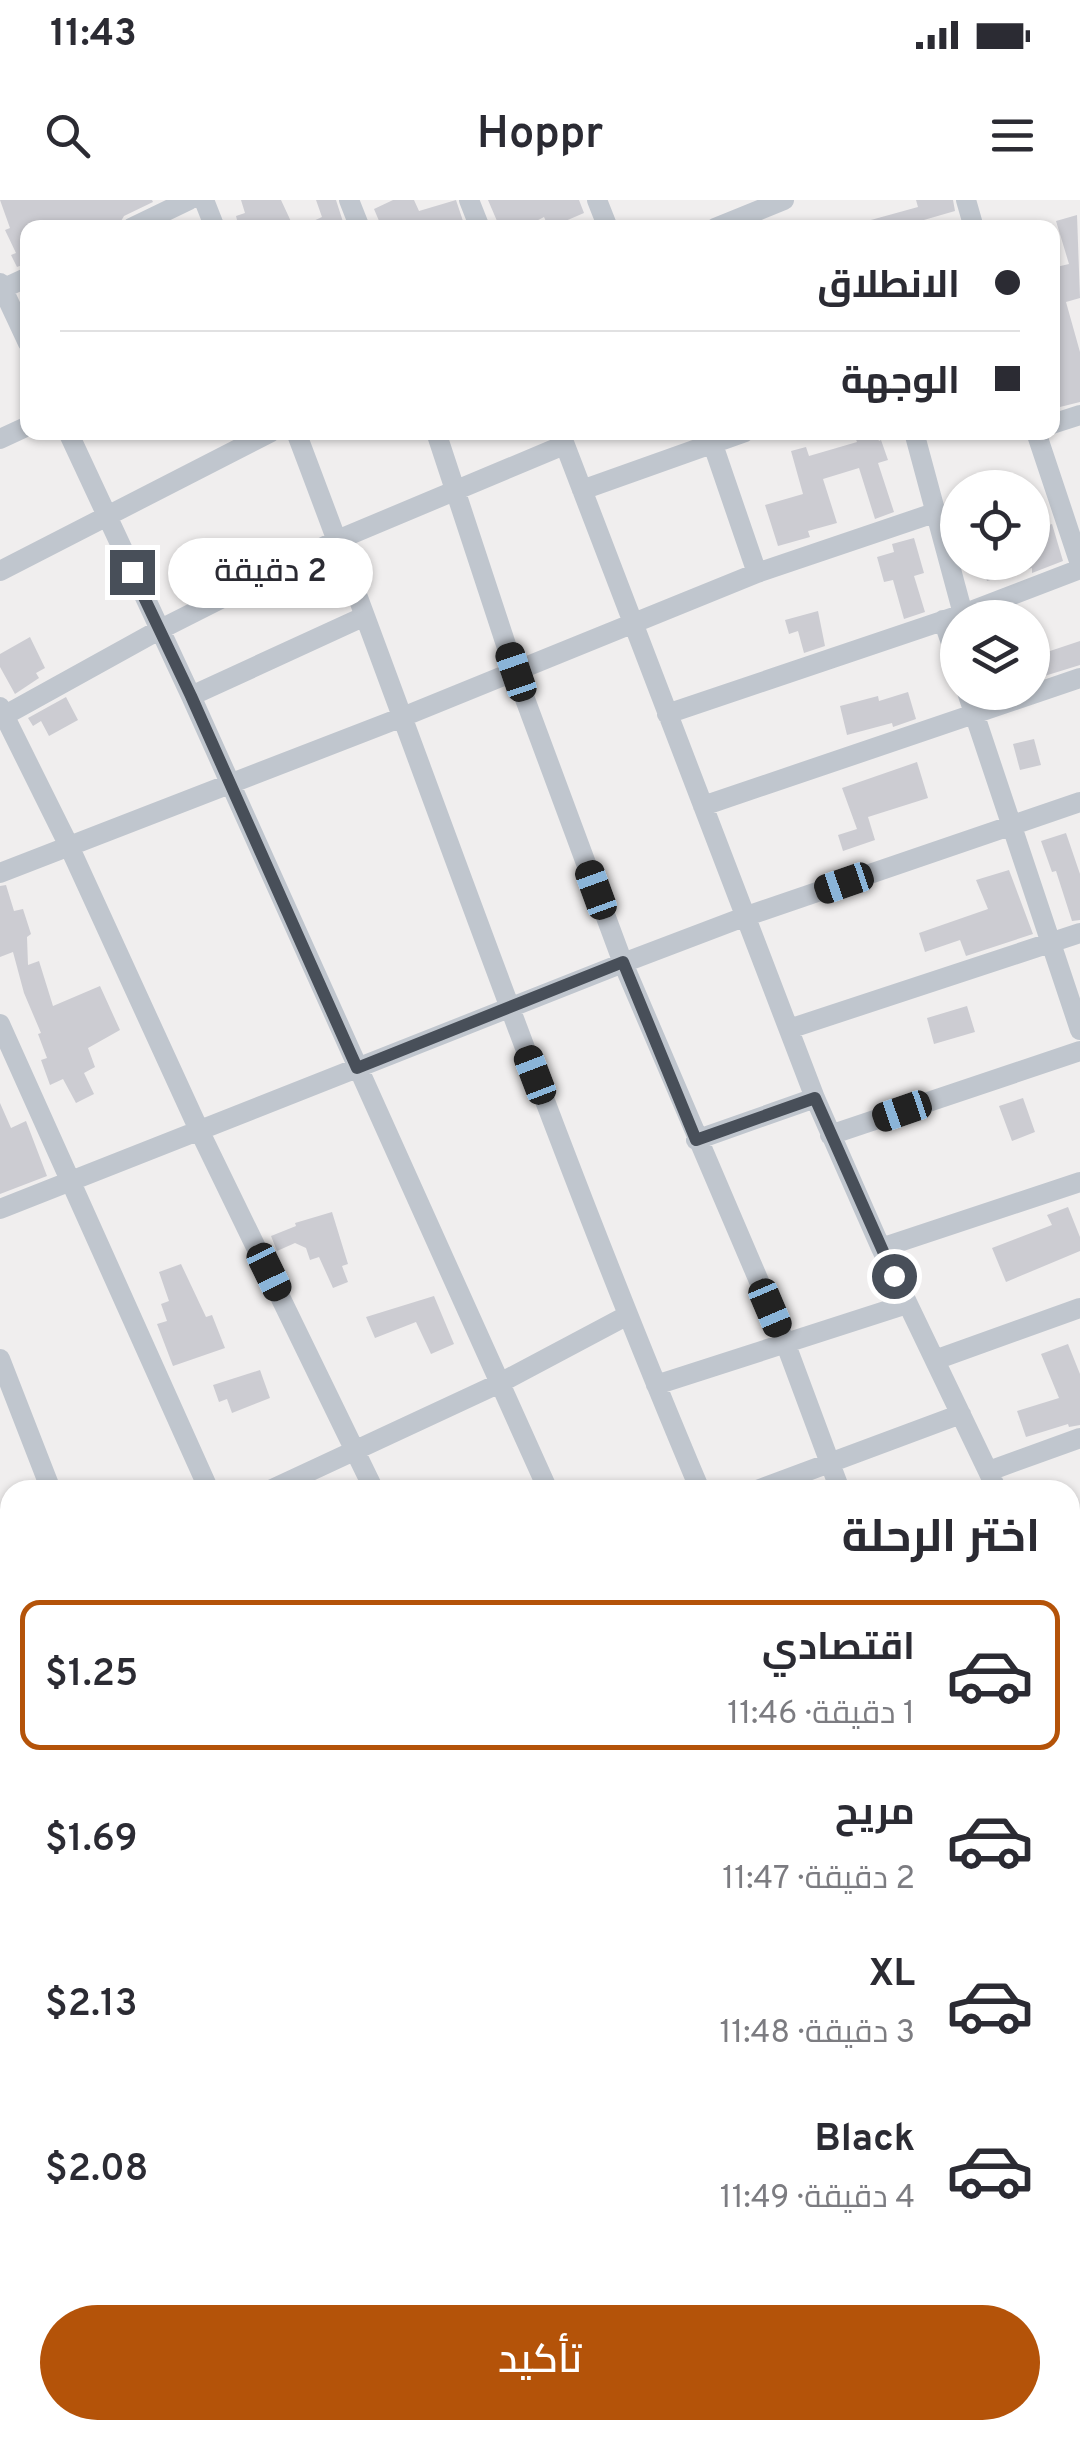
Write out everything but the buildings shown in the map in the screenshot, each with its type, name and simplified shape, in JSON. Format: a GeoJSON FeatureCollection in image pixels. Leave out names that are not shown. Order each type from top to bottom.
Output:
{"type":"FeatureCollection","features":[{"type":"Feature","properties":{"kind":"street"},"geometry":{"type":"LineString","coordinates":[[148,220],[189,200]]}},
{"type":"Feature","properties":{"kind":"street"},"geometry":{"type":"LineString","coordinates":[[735,220],[784,200]]}},
{"type":"Feature","properties":{"kind":"street"},"geometry":{"type":"LineString","coordinates":[[1,288],[20,327]]}},
{"type":"Feature","properties":{"kind":"street"},"geometry":{"type":"LineString","coordinates":[[72,440],[543,1480]]}},
{"type":"Feature","properties":{"kind":"street"},"geometry":{"type":"LineString","coordinates":[[0,572],[256,440]]}},
{"type":"Feature","properties":{"kind":"street"},"geometry":{"type":"LineString","coordinates":[[299,440],[509,1007],[696,1480]]}},
{"type":"Feature","properties":{"kind":"street"},"geometry":{"type":"LineString","coordinates":[[438,440],[516,672],[623,962],[784,1342],[836,1480]]}},
{"type":"Feature","properties":{"kind":"street"},"geometry":{"type":"LineString","coordinates":[[370,1480],[199,1130],[69,846],[1,714],[335,541],[558,440]]}},
{"type":"Feature","properties":{"kind":"street"},"geometry":{"type":"LineString","coordinates":[[563,440],[830,1135],[993,1480],[1080,1438]]}},
{"type":"Feature","properties":{"kind":"street"},"geometry":{"type":"LineString","coordinates":[[582,490],[703,440]]}},
{"type":"Feature","properties":{"kind":"street"},"geometry":{"type":"LineString","coordinates":[[711,440],[757,573]]}},
{"type":"Feature","properties":{"kind":"street"},"geometry":{"type":"LineString","coordinates":[[916,440],[950,600]]}},
{"type":"Feature","properties":{"kind":"street"},"geometry":{"type":"LineString","coordinates":[[996,600],[1080,567],[1039,440]]}},
{"type":"Feature","properties":{"kind":"street"},"geometry":{"type":"LineString","coordinates":[[0,873],[400,718],[757,573],[934,513]]}},
{"type":"Feature","properties":{"kind":"street"},"geometry":{"type":"LineString","coordinates":[[191,696],[363,617]]}},
{"type":"Feature","properties":{"kind":"street"},"geometry":{"type":"LineString","coordinates":[[667,714],[940,621]]}},
{"type":"Feature","properties":{"kind":"street"},"geometry":{"type":"LineString","coordinates":[[703,806],[1080,678]]}},
{"type":"Feature","properties":{"kind":"street"},"geometry":{"type":"LineString","coordinates":[[973,710],[1080,1030]]}},
{"type":"Feature","properties":{"kind":"street"},"geometry":{"type":"LineString","coordinates":[[0,1210],[623,962],[1080,802]]}},
{"type":"Feature","properties":{"kind":"street"},"geometry":{"type":"LineString","coordinates":[[789,1029],[1080,933]]}},
{"type":"Feature","properties":{"kind":"street"},"geometry":{"type":"LineString","coordinates":[[0,1024],[205,1480]]}},
{"type":"Feature","properties":{"kind":"street"},"geometry":{"type":"LineString","coordinates":[[830,1135],[1080,1051]]}},
{"type":"Feature","properties":{"kind":"street"},"geometry":{"type":"LineString","coordinates":[[696,1140],[815,1098]]}},
{"type":"Feature","properties":{"kind":"street"},"geometry":{"type":"LineString","coordinates":[[881,1248],[1080,1182]]}},
{"type":"Feature","properties":{"kind":"street"},"geometry":{"type":"LineString","coordinates":[[656,1385],[907,1304]]}},
{"type":"Feature","properties":{"kind":"street"},"geometry":{"type":"LineString","coordinates":[[936,1360],[1080,1308]]}},
{"type":"Feature","properties":{"kind":"street"},"geometry":{"type":"LineString","coordinates":[[292,1480],[500,1384],[628,1315]]}},
{"type":"Feature","properties":{"kind":"street"},"geometry":{"type":"LineString","coordinates":[[0,1359],[47,1480]]}},
{"type":"Feature","properties":{"kind":"street"},"geometry":{"type":"LineString","coordinates":[[785,1480],[961,1414]]}},
{"type":"Feature","properties":{"kind":"route"},"geometry":{"type":"LineString","coordinates":[[132,572],[357,1068],[623,962],[696,1140],[815,1098],[894,1276]]}}]}
